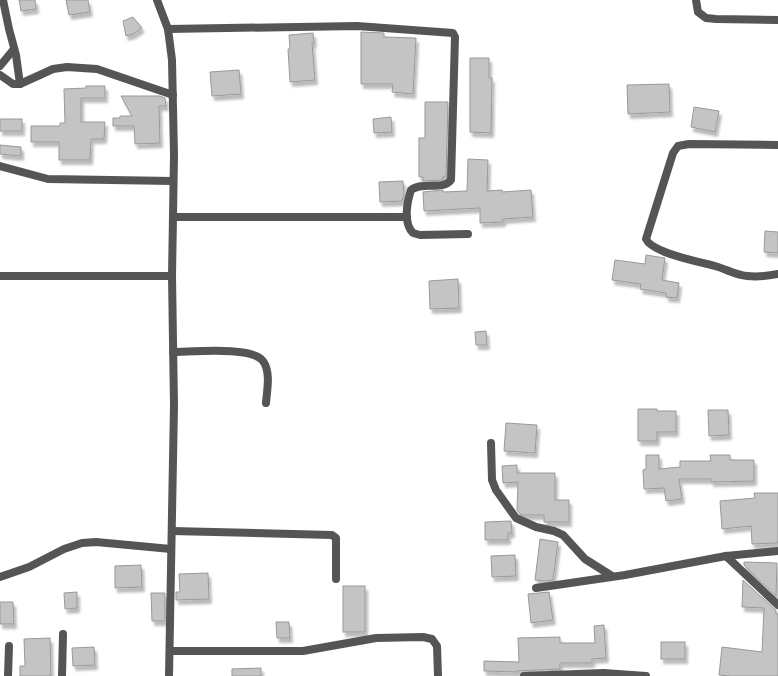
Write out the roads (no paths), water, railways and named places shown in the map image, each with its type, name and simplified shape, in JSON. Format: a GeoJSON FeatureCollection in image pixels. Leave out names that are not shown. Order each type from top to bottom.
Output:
{"type":"FeatureCollection","features":[{"type":"Feature","properties":{"kind":"street"},"geometry":{"type":"LineString","coordinates":[[3,0],[20,84]]}},
{"type":"Feature","properties":{"kind":"street"},"geometry":{"type":"LineString","coordinates":[[156,0],[168,29],[172,60],[174,180],[172,276],[174,406],[169,676]]}},
{"type":"Feature","properties":{"kind":"street"},"geometry":{"type":"LineString","coordinates":[[696,0],[698,12],[706,18],[778,20]]}},
{"type":"Feature","properties":{"kind":"street"},"geometry":{"type":"LineString","coordinates":[[168,29],[357,26],[453,33],[456,37],[451,180],[445,185],[422,185],[414,187],[411,190],[407,217],[408,226],[413,233],[468,234]]}},
{"type":"Feature","properties":{"kind":"street"},"geometry":{"type":"LineString","coordinates":[[0,66],[14,49]]}},
{"type":"Feature","properties":{"kind":"street"},"geometry":{"type":"LineString","coordinates":[[0,75],[14,84],[20,84],[53,69],[67,67],[97,69],[172,95]]}},
{"type":"Feature","properties":{"kind":"street"},"geometry":{"type":"LineString","coordinates":[[778,145],[689,144],[678,146],[674,153],[646,239],[651,245],[674,256],[716,266],[734,274],[749,276],[778,274]]}},
{"type":"Feature","properties":{"kind":"street"},"geometry":{"type":"LineString","coordinates":[[0,166],[48,179],[174,180]]}},
{"type":"Feature","properties":{"kind":"street"},"geometry":{"type":"LineString","coordinates":[[173,217],[407,217]]}},
{"type":"Feature","properties":{"kind":"street"},"geometry":{"type":"LineString","coordinates":[[0,276],[172,276]]}},
{"type":"Feature","properties":{"kind":"street"},"geometry":{"type":"LineString","coordinates":[[173,352],[240,352],[258,356],[263,361],[267,370],[268,381],[266,403]]}},
{"type":"Feature","properties":{"kind":"street"},"geometry":{"type":"LineString","coordinates":[[491,443],[492,480],[496,490],[516,518],[536,527],[554,531],[563,535],[585,559],[612,576]]}},
{"type":"Feature","properties":{"kind":"street"},"geometry":{"type":"LineString","coordinates":[[172,531],[332,536],[336,538],[337,542],[336,579]]}},
{"type":"Feature","properties":{"kind":"street"},"geometry":{"type":"LineString","coordinates":[[0,577],[29,567],[64,549],[82,543],[96,542],[171,549]]}},
{"type":"Feature","properties":{"kind":"street"},"geometry":{"type":"LineString","coordinates":[[536,588],[726,556],[778,551]]}},
{"type":"Feature","properties":{"kind":"street"},"geometry":{"type":"LineString","coordinates":[[726,556],[778,605]]}},
{"type":"Feature","properties":{"kind":"street"},"geometry":{"type":"LineString","coordinates":[[62,676],[63,634]]}},
{"type":"Feature","properties":{"kind":"street"},"geometry":{"type":"LineString","coordinates":[[170,650],[303,651],[376,638],[423,637],[432,639],[437,646],[438,676]]}},
{"type":"Feature","properties":{"kind":"street"},"geometry":{"type":"LineString","coordinates":[[8,676],[9,646]]}},
{"type":"Feature","properties":{"kind":"street"},"geometry":{"type":"LineString","coordinates":[[524,676],[604,673],[646,676]]}}]}
